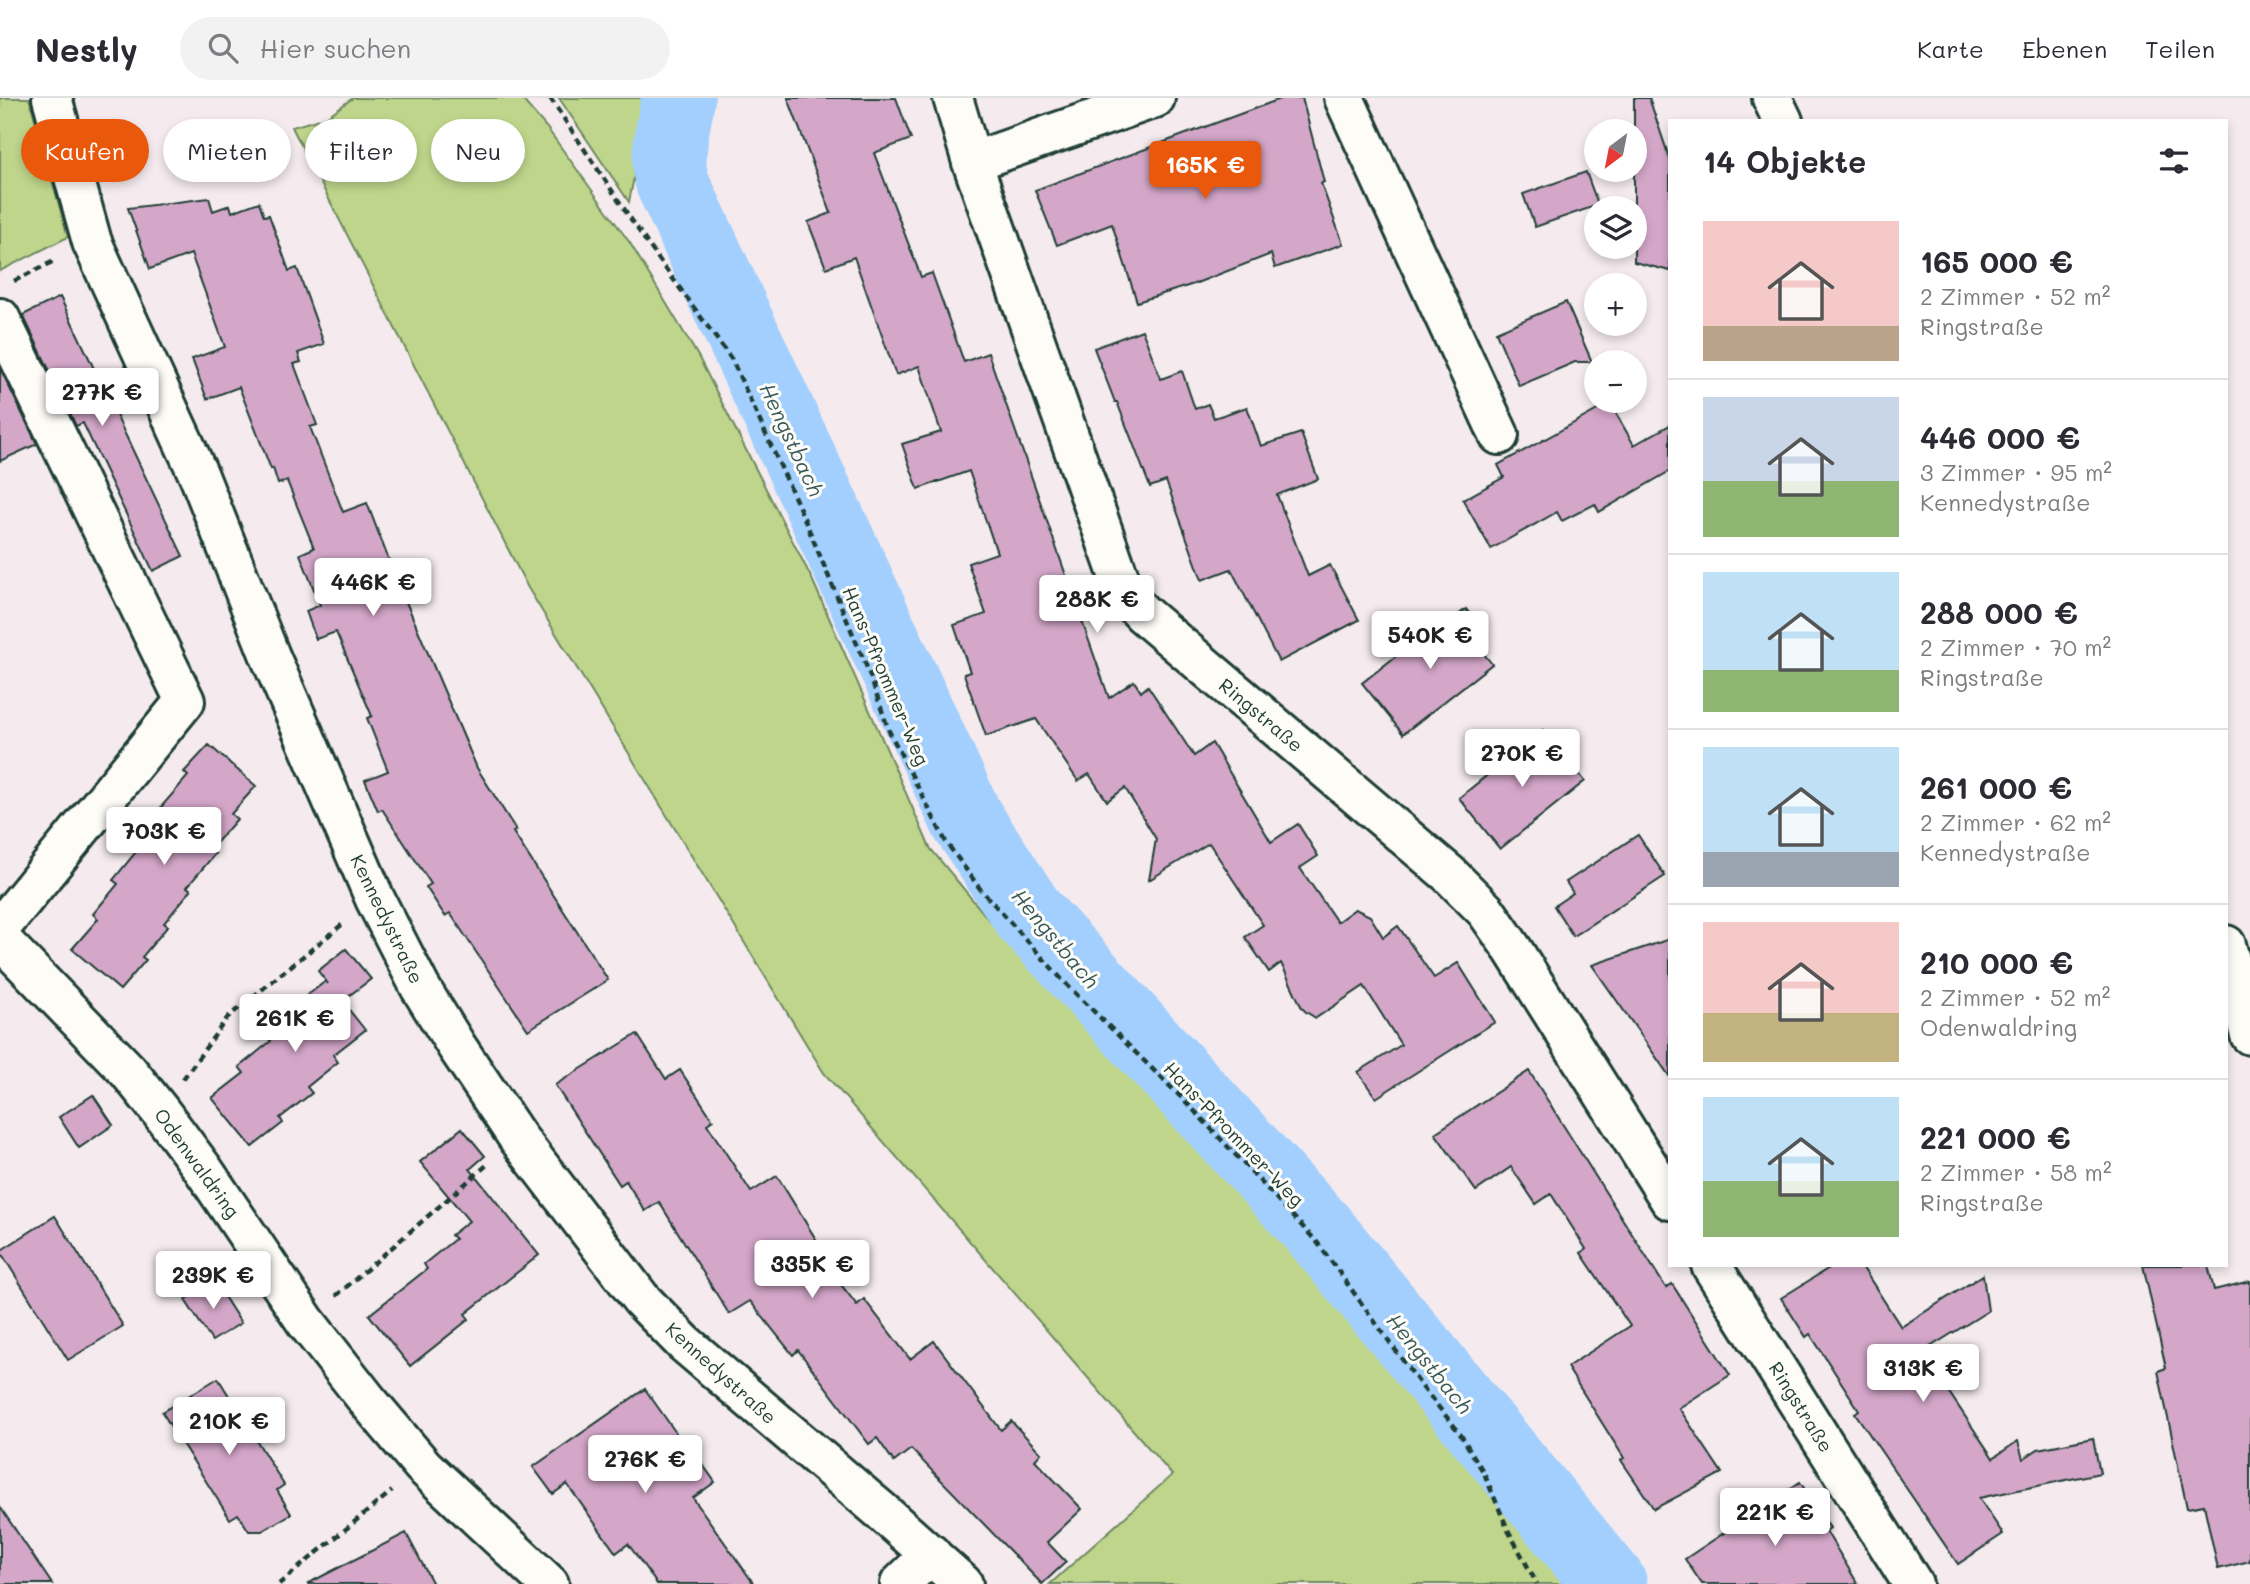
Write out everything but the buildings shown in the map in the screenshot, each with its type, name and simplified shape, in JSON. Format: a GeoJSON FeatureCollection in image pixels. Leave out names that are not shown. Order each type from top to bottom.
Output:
{"type":"FeatureCollection","features":[{"type":"Feature","properties":{"kind":"street","name":"Kennedystraße"},"geometry":{"type":"LineString","coordinates":[[52,98],[92,242],[199,476],[270,656],[375,899],[420,987],[450,1037],[518,1138],[641,1299],[684,1343],[963,1584]]}},
{"type":"Feature","properties":{"kind":"street","name":"Ringstraße"},"geometry":{"type":"LineString","coordinates":[[953,98],[972,162],[1129,599],[1143,614],[1470,894],[1486,911],[1655,1147],[1668,1193]]}},
{"type":"Feature","properties":{"kind":"street"},"geometry":{"type":"LineString","coordinates":[[972,162],[1155,98]]}},
{"type":"Feature","properties":{"kind":"street"},"geometry":{"type":"LineString","coordinates":[[1344,98],[1499,435]]}},
{"type":"Feature","properties":{"kind":"street"},"geometry":{"type":"LineString","coordinates":[[1772,98],[1782,119]]}},
{"type":"Feature","properties":{"kind":"street"},"geometry":{"type":"LineString","coordinates":[[0,318],[185,701],[0,928]]}},
{"type":"Feature","properties":{"kind":"street"},"geometry":{"type":"LineString","coordinates":[[2228,944],[2250,937]]}},
{"type":"Feature","properties":{"kind":"street","name":"Odenwaldring"},"geometry":{"type":"LineString","coordinates":[[0,939],[128,1071],[203,1169],[306,1322],[423,1466],[549,1584]]}},
{"type":"Feature","properties":{"kind":"street"},"geometry":{"type":"LineString","coordinates":[[2228,952],[2249,1027]]}},
{"type":"Feature","properties":{"kind":"street","name":"Ringstraße"},"geometry":{"type":"LineString","coordinates":[[1712,1267],[1913,1584]]}},
{"type":"Feature","properties":{"kind":"street"},"geometry":{"type":"LineString","coordinates":[[900,1584],[931,1554]]}},
{"type":"Feature","properties":{"kind":"path","name":"Hans-Pfrommer-Weg"},"geometry":{"type":"LineString","coordinates":[[550,98],[647,243],[732,360],[804,518],[868,670],[889,731],[946,842],[981,890],[1068,986],[1187,1103],[1318,1242],[1423,1388],[1459,1432],[1484,1473],[1508,1530],[1537,1584]]}},
{"type":"Feature","properties":{"kind":"path"},"geometry":{"type":"LineString","coordinates":[[11,282],[92,242]]}},
{"type":"Feature","properties":{"kind":"path"},"geometry":{"type":"LineString","coordinates":[[160,1111],[228,1017],[375,899]]}},
{"type":"Feature","properties":{"kind":"path"},"geometry":{"type":"LineString","coordinates":[[306,1322],[518,1138]]}},
{"type":"Feature","properties":{"kind":"path"},"geometry":{"type":"LineString","coordinates":[[279,1584],[423,1466]]}},
{"type":"Feature","properties":{"kind":"green space"},"geometry":{"type":"Polygon","coordinates":[[[0,98],[29,98],[35,119],[21,119],[21,182],[53,182],[68,237],[0,271],[0,98]]]}},
{"type":"Feature","properties":{"kind":"green space"},"geometry":{"type":"Polygon","coordinates":[[[353,98],[521,98],[547,128],[630,243],[698,356],[812,579],[930,848],[1017,954],[1183,1115],[1305,1256],[1448,1438],[1479,1395],[1631,1584],[1050,1584],[1172,1475],[824,1073],[528,588],[320,182],[417,182],[417,119],[319,119],[353,98]]]}},
{"type":"Feature","properties":{"kind":"green space"},"geometry":{"type":"Polygon","coordinates":[[[559,98],[650,98],[629,202],[559,98]]]}},
{"type":"Feature","properties":{"kind":"green space"},"geometry":{"type":"Polygon","coordinates":[[[305,123],[305,152],[292,127],[305,123]]]}},
{"type":"Feature","properties":{"kind":"waterway","name":"Hengstbach"},"geometry":{"type":"LineString","coordinates":[[678,98],[670,151],[672,182],[967,820],[1029,915],[1318,1229],[1610,1584]]}}]}
